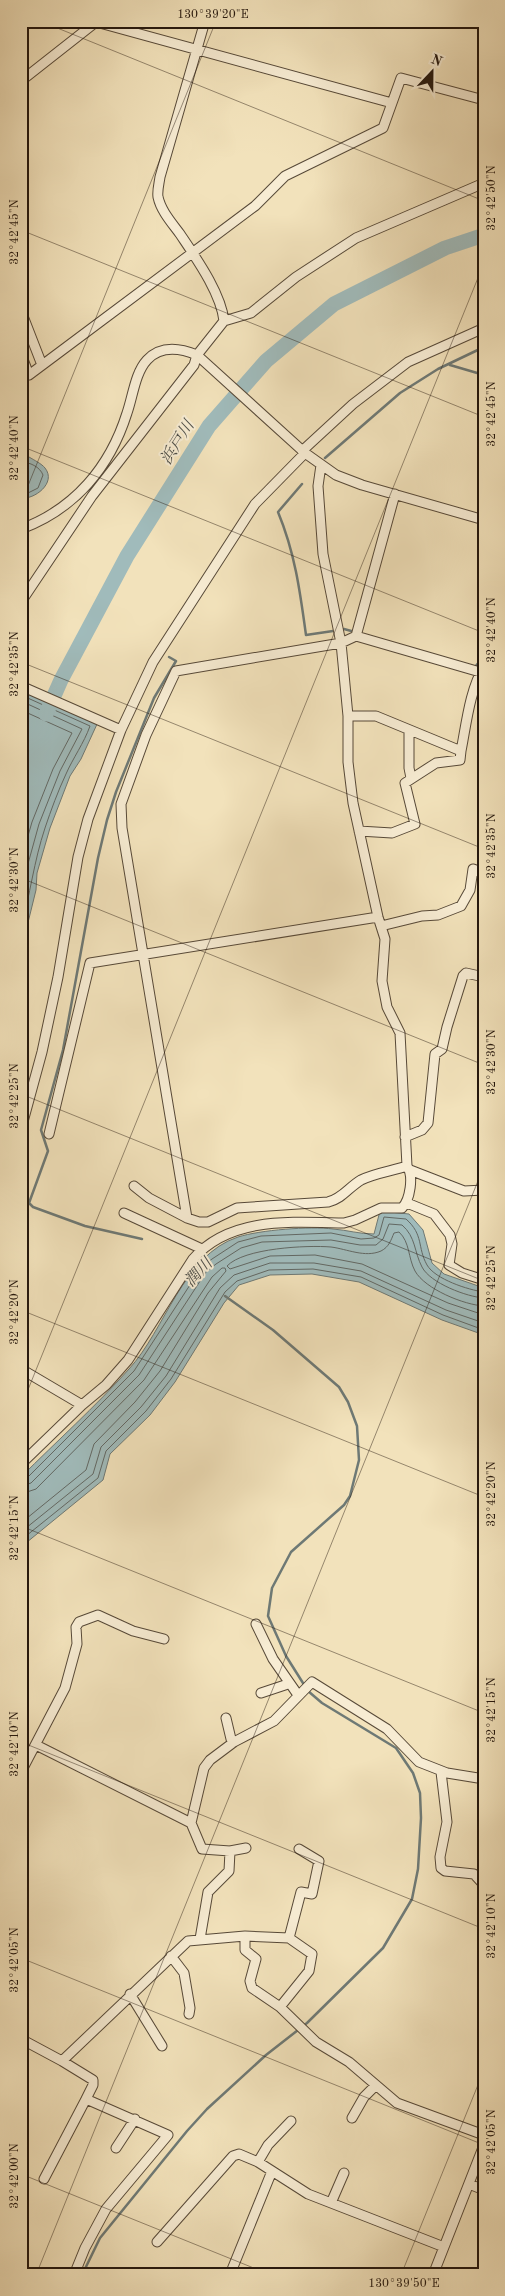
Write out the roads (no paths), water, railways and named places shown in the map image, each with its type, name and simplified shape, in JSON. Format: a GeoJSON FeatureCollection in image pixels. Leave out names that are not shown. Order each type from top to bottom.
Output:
{"type":"FeatureCollection","features":[{"type":"Feature","properties":{"kind":"street"},"geometry":{"type":"LineString","coordinates":[[205,21],[160,177],[158,196],[163,210],[192,252],[228,320]]}},
{"type":"Feature","properties":{"kind":"street"},"geometry":{"type":"LineString","coordinates":[[21,80],[96,22],[197,48],[392,103]]}},
{"type":"Feature","properties":{"kind":"street"},"geometry":{"type":"LineString","coordinates":[[21,354],[29,375],[255,206],[285,176],[383,128],[401,78],[484,100]]}},
{"type":"Feature","properties":{"kind":"street"},"geometry":{"type":"LineString","coordinates":[[21,602],[92,496],[194,365],[197,355],[228,320],[251,313],[296,276],[356,238],[484,183]]}},
{"type":"Feature","properties":{"kind":"street"},"geometry":{"type":"LineString","coordinates":[[21,312],[42,365]]}},
{"type":"Feature","properties":{"kind":"street"},"geometry":{"type":"LineString","coordinates":[[21,1130],[42,1052],[58,977],[78,856],[88,819],[121,730],[153,662],[256,504],[304,452],[353,404],[408,362],[484,328]]}},
{"type":"Feature","properties":{"kind":"street"},"geometry":{"type":"LineString","coordinates":[[21,529],[50,516],[68,505],[101,470],[119,436],[138,375],[147,360],[161,351],[171,349],[179,349],[197,355],[304,452],[321,465],[349,480],[484,520]]}},
{"type":"Feature","properties":{"kind":"street"},"geometry":{"type":"LineString","coordinates":[[21,1464],[82,1405],[106,1385],[128,1360],[202,1249],[243,1227],[266,1224],[344,1222],[355,1220],[381,1208],[402,1208],[407,1200],[409,1170],[405,1137],[400,1033],[387,1007],[382,981],[385,939],[379,922],[353,803],[348,762],[348,716],[341,643],[323,554],[318,486],[321,465]]}},
{"type":"Feature","properties":{"kind":"street"},"geometry":{"type":"LineString","coordinates":[[356,636],[395,494]]}},
{"type":"Feature","properties":{"kind":"street"},"geometry":{"type":"LineString","coordinates":[[186,1218],[122,828],[121,804],[146,735],[176,671],[341,643],[356,636],[482,670],[460,760],[436,763],[405,783],[415,824],[392,833],[359,831]]}},
{"type":"Feature","properties":{"kind":"street"},"geometry":{"type":"LineString","coordinates":[[21,686],[121,730]]}},
{"type":"Feature","properties":{"kind":"street"},"geometry":{"type":"LineString","coordinates":[[348,716],[376,716],[462,751]]}},
{"type":"Feature","properties":{"kind":"street"},"geometry":{"type":"LineString","coordinates":[[409,730],[409,768],[411,778]]}},
{"type":"Feature","properties":{"kind":"street"},"geometry":{"type":"LineString","coordinates":[[49,1134],[90,963],[144,954],[438,915],[462,906],[470,890],[473,869],[484,873]]}},
{"type":"Feature","properties":{"kind":"street"},"geometry":{"type":"LineString","coordinates":[[405,1137],[422,1130],[428,1123],[435,1054],[442,1048],[463,976],[466,973],[484,977]]}},
{"type":"Feature","properties":{"kind":"street"},"geometry":{"type":"LineString","coordinates":[[134,1186],[150,1198],[186,1218],[199,1222],[208,1222],[237,1208],[337,1200],[359,1181],[370,1176],[409,1170],[464,1191],[484,1190]]}},
{"type":"Feature","properties":{"kind":"street"},"geometry":{"type":"LineString","coordinates":[[407,1200],[434,1214],[450,1235],[452,1244],[449,1265],[462,1273],[484,1280]]}},
{"type":"Feature","properties":{"kind":"street"},"geometry":{"type":"LineString","coordinates":[[124,1212],[202,1249]]}},
{"type":"Feature","properties":{"kind":"street"},"geometry":{"type":"LineString","coordinates":[[21,1369],[82,1405]]}},
{"type":"Feature","properties":{"kind":"street"},"geometry":{"type":"LineString","coordinates":[[21,1772],[65,1688],[77,1644],[76,1627],[79,1622],[98,1615],[132,1631],[164,1639]]}},
{"type":"Feature","properties":{"kind":"street"},"geometry":{"type":"LineString","coordinates":[[256,1624],[288,1684],[299,1694]]}},
{"type":"Feature","properties":{"kind":"street"},"geometry":{"type":"LineString","coordinates":[[246,1848],[230,1851],[202,1849],[191,1823],[204,1768],[210,1760],[234,1742],[274,1721],[312,1682],[381,1725],[394,1735],[419,1762],[441,1772],[484,1779]]}},
{"type":"Feature","properties":{"kind":"street"},"geometry":{"type":"LineString","coordinates":[[260,1693],[288,1684]]}},
{"type":"Feature","properties":{"kind":"street"},"geometry":{"type":"LineString","coordinates":[[226,1718],[228,1729],[234,1742]]}},
{"type":"Feature","properties":{"kind":"street"},"geometry":{"type":"LineString","coordinates":[[36,1745],[191,1823]]}},
{"type":"Feature","properties":{"kind":"street"},"geometry":{"type":"LineString","coordinates":[[441,1772],[447,1822],[440,1858],[441,1868],[445,1871],[474,1874],[484,1885]]}},
{"type":"Feature","properties":{"kind":"street"},"geometry":{"type":"LineString","coordinates":[[289,1938],[302,1892],[312,1894],[319,1861],[299,1849]]}},
{"type":"Feature","properties":{"kind":"street"},"geometry":{"type":"LineString","coordinates":[[200,1939],[208,1892],[229,1871],[230,1851]]}},
{"type":"Feature","properties":{"kind":"street"},"geometry":{"type":"LineString","coordinates":[[245,1936],[245,1950],[256,1959],[250,1985],[280,2007],[302,2031],[349,2062],[397,2103],[484,2135]]}},
{"type":"Feature","properties":{"kind":"street"},"geometry":{"type":"LineString","coordinates":[[62,2061],[130,1994],[188,1941],[245,1936],[289,1938],[312,1954],[309,1971],[280,2007]]}},
{"type":"Feature","properties":{"kind":"street"},"geometry":{"type":"LineString","coordinates":[[171,1956],[184,1973],[190,2008],[189,2014]]}},
{"type":"Feature","properties":{"kind":"street"},"geometry":{"type":"LineString","coordinates":[[130,1994],[162,2046]]}},
{"type":"Feature","properties":{"kind":"street"},"geometry":{"type":"LineString","coordinates":[[21,2039],[93,2080],[93,2085],[44,2179]]}},
{"type":"Feature","properties":{"kind":"street"},"geometry":{"type":"LineString","coordinates":[[352,2118],[364,2096],[375,2086]]}},
{"type":"Feature","properties":{"kind":"street"},"geometry":{"type":"LineString","coordinates":[[74,2275],[85,2248],[106,2209],[168,2135],[86,2099]]}},
{"type":"Feature","properties":{"kind":"street"},"geometry":{"type":"LineString","coordinates":[[116,2148],[135,2120]]}},
{"type":"Feature","properties":{"kind":"street"},"geometry":{"type":"LineString","coordinates":[[258,2162],[268,2145],[291,2121]]}},
{"type":"Feature","properties":{"kind":"street"},"geometry":{"type":"LineString","coordinates":[[433,2275],[484,2145]]}},
{"type":"Feature","properties":{"kind":"street"},"geometry":{"type":"LineString","coordinates":[[157,2242],[233,2156],[239,2154],[258,2162],[308,2194],[444,2247]]}},
{"type":"Feature","properties":{"kind":"street"},"geometry":{"type":"LineString","coordinates":[[231,2272],[272,2171]]}},
{"type":"Feature","properties":{"kind":"street"},"geometry":{"type":"LineString","coordinates":[[331,2203],[344,2173]]}},
{"type":"Feature","properties":{"kind":"street"},"geometry":{"type":"LineString","coordinates":[[469,2184],[484,2190]]}},
{"type":"Feature","properties":{"kind":"water"},"geometry":{"type":"Polygon","coordinates":[[[21,457],[29,457],[38,462],[45,468],[48,474],[46,485],[37,493],[26,498],[21,498],[21,457]]]}},
{"type":"Feature","properties":{"kind":"water"},"geometry":{"type":"Polygon","coordinates":[[[21,689],[98,722],[81,759],[70,776],[50,828],[37,873],[36,890],[21,951],[21,689]]]}},
{"type":"Feature","properties":{"kind":"water","name":"潤川"},"geometry":{"type":"Polygon","coordinates":[[[380,1211],[409,1214],[423,1230],[432,1263],[444,1274],[484,1288],[484,1335],[442,1320],[359,1282],[312,1274],[270,1275],[239,1285],[224,1303],[175,1382],[150,1415],[110,1454],[103,1480],[21,1547],[21,1477],[129,1369],[142,1353],[176,1295],[203,1260],[219,1246],[238,1237],[259,1232],[312,1228],[374,1234],[380,1211]]]}},
{"type":"Feature","properties":{"kind":"waterway","name":"浜戸川"},"geometry":{"type":"LineString","coordinates":[[46,714],[61,680],[127,556],[209,426],[266,361],[334,304],[445,248],[484,235]]}},
{"type":"Feature","properties":{"kind":"waterway"},"geometry":{"type":"LineString","coordinates":[[325,458],[400,393],[438,369],[484,347]]}},
{"type":"Feature","properties":{"kind":"waterway"},"geometry":{"type":"LineString","coordinates":[[450,365],[484,375]]}},
{"type":"Feature","properties":{"kind":"waterway"},"geometry":{"type":"LineString","coordinates":[[302,484],[278,512],[293,557],[306,635],[333,631]]}},
{"type":"Feature","properties":{"kind":"waterway"},"geometry":{"type":"LineString","coordinates":[[344,629],[355,632]]}},
{"type":"Feature","properties":{"kind":"waterway"},"geometry":{"type":"LineString","coordinates":[[475,667],[484,656]]}},
{"type":"Feature","properties":{"kind":"waterway"},"geometry":{"type":"LineString","coordinates":[[142,1239],[85,1226],[33,1207],[29,1203],[48,1151],[41,1130],[63,1050],[98,858],[107,820],[116,792],[154,698],[176,661],[169,657]]}},
{"type":"Feature","properties":{"kind":"waterway"},"geometry":{"type":"LineString","coordinates":[[82,2275],[100,2238],[207,2109],[266,2055],[307,2023],[383,1948],[412,1899],[418,1869],[421,1818],[420,1793],[413,1773],[396,1748],[322,1703],[308,1691],[286,1656],[268,1616],[272,1588],[291,1552],[344,1505],[350,1496],[359,1460],[357,1426],[348,1402],[339,1387],[273,1330],[225,1296]]}}]}
